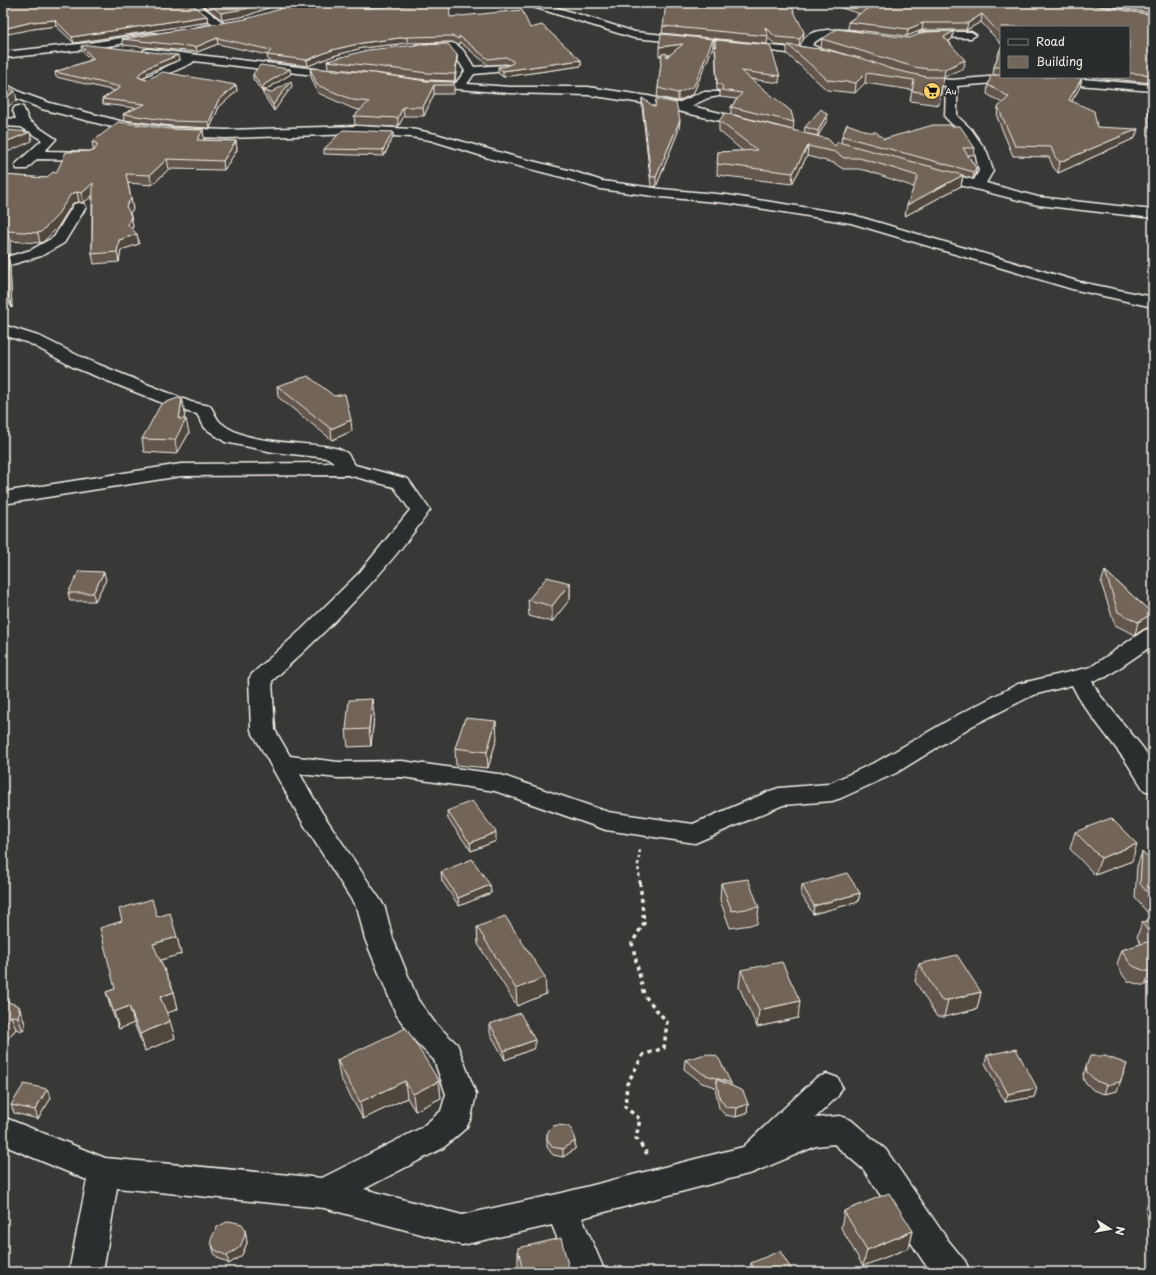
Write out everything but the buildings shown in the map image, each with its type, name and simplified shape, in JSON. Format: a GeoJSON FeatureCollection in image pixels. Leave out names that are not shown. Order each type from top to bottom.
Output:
{"type":"FeatureCollection","features":[{"type":"Feature","properties":{"kind":"street"},"geometry":{"type":"LineString","coordinates":[[190,3],[220,24]]}},
{"type":"Feature","properties":{"kind":"street"},"geometry":{"type":"LineString","coordinates":[[531,3],[634,35],[708,50]]}},
{"type":"Feature","properties":{"kind":"street"},"geometry":{"type":"LineString","coordinates":[[563,12],[564,20],[609,38]]}},
{"type":"Feature","properties":{"kind":"street"},"geometry":{"type":"LineString","coordinates":[[204,27],[233,22]]}},
{"type":"Feature","properties":{"kind":"street"},"geometry":{"type":"LineString","coordinates":[[634,35],[772,48],[829,56],[806,46],[822,27],[837,22]]}},
{"type":"Feature","properties":{"kind":"street"},"geometry":{"type":"LineString","coordinates":[[814,36],[834,32],[869,37]]}},
{"type":"Feature","properties":{"kind":"street"},"geometry":{"type":"LineString","coordinates":[[3,55],[89,46],[165,34]]}},
{"type":"Feature","properties":{"kind":"street"},"geometry":{"type":"LineString","coordinates":[[915,38],[922,36],[971,35]]}},
{"type":"Feature","properties":{"kind":"street"},"geometry":{"type":"LineString","coordinates":[[89,46],[189,56],[353,76]]}},
{"type":"Feature","properties":{"kind":"street"},"geometry":{"type":"LineString","coordinates":[[406,48],[452,46],[463,58],[471,71]]}},
{"type":"Feature","properties":{"kind":"street"},"geometry":{"type":"LineString","coordinates":[[146,81],[188,61],[190,59],[189,56]]}},
{"type":"Feature","properties":{"kind":"street"},"geometry":{"type":"LineString","coordinates":[[292,81],[306,70],[328,63]]}},
{"type":"Feature","properties":{"kind":"street"},"geometry":{"type":"LineString","coordinates":[[459,87],[471,71],[506,68]]}},
{"type":"Feature","properties":{"kind":"street"},"geometry":{"type":"LineString","coordinates":[[904,77],[926,82],[951,83],[1013,78],[1086,82],[1153,88]]}},
{"type":"Feature","properties":{"kind":"street"},"geometry":{"type":"LineString","coordinates":[[410,82],[510,90],[588,91],[648,100],[759,127]]}},
{"type":"Feature","properties":{"kind":"street"},"geometry":{"type":"LineString","coordinates":[[1086,82],[1138,98]]}},
{"type":"Feature","properties":{"kind":"street"},"geometry":{"type":"LineString","coordinates":[[951,83],[952,117],[967,132],[981,152],[986,171],[978,186]]}},
{"type":"Feature","properties":{"kind":"street"},"geometry":{"type":"LineString","coordinates":[[3,86],[18,95],[46,106],[101,120],[150,126],[205,140]]}},
{"type":"Feature","properties":{"kind":"street"},"geometry":{"type":"LineString","coordinates":[[680,107],[706,94],[715,94]]}},
{"type":"Feature","properties":{"kind":"street"},"geometry":{"type":"LineString","coordinates":[[18,95],[16,103],[24,123]]}},
{"type":"Feature","properties":{"kind":"street"},"geometry":{"type":"LineString","coordinates":[[3,122],[24,123],[50,139],[22,166]]}},
{"type":"Feature","properties":{"kind":"street"},"geometry":{"type":"LineString","coordinates":[[150,126],[172,132],[226,134],[358,130],[411,133],[432,137],[507,159],[567,174],[627,195],[665,204]]}},
{"type":"Feature","properties":{"kind":"street"},"geometry":{"type":"LineString","coordinates":[[280,132],[317,138]]}},
{"type":"Feature","properties":{"kind":"street"},"geometry":{"type":"LineString","coordinates":[[451,143],[466,151],[475,160]]}},
{"type":"Feature","properties":{"kind":"street"},"geometry":{"type":"LineString","coordinates":[[32,155],[91,156]]}},
{"type":"Feature","properties":{"kind":"street"},"geometry":{"type":"LineString","coordinates":[[922,170],[1038,201],[1153,214]]}},
{"type":"Feature","properties":{"kind":"street"},"geometry":{"type":"LineString","coordinates":[[600,185],[661,194],[727,199],[852,219],[1077,286],[1153,302]]}},
{"type":"Feature","properties":{"kind":"street"},"geometry":{"type":"LineString","coordinates":[[3,263],[36,253],[59,240],[79,207]]}},
{"type":"Feature","properties":{"kind":"street"},"geometry":{"type":"LineString","coordinates":[[3,330],[35,340],[79,362],[186,406],[204,410],[211,424],[231,438],[272,446],[332,453],[340,457],[348,469]]}},
{"type":"Feature","properties":{"kind":"street"},"geometry":{"type":"LineString","coordinates":[[3,498],[181,470],[348,469],[401,483],[420,510],[367,576],[310,634],[260,679],[263,730],[312,817],[371,908],[379,939],[406,1006],[424,1032],[446,1053],[461,1094],[455,1118],[432,1138],[324,1193]]}},
{"type":"Feature","properties":{"kind":"street"},"geometry":{"type":"LineString","coordinates":[[283,764],[338,770],[402,769],[498,784],[606,821],[696,834],[779,797],[832,792],[887,767],[964,721],[1026,689],[1098,672],[1153,635]]}},
{"type":"Feature","properties":{"kind":"street"},"geometry":{"type":"LineString","coordinates":[[1079,677],[1089,697],[1134,754],[1153,784]]}},
{"type":"Feature","properties":{"kind":"street"},"geometry":{"type":"LineString","coordinates":[[752,1159],[827,1087]]}},
{"type":"Feature","properties":{"kind":"street"},"geometry":{"type":"LineString","coordinates":[[3,1131],[104,1172],[324,1193],[462,1230],[562,1208],[752,1159],[812,1132],[840,1130],[875,1160],[935,1250],[953,1272]]}},
{"type":"Feature","properties":{"kind":"street"},"geometry":{"type":"LineString","coordinates":[[86,1272],[104,1172]]}},
{"type":"Feature","properties":{"kind":"street"},"geometry":{"type":"LineString","coordinates":[[562,1208],[588,1272]]}},
{"type":"Feature","properties":{"kind":"path"},"geometry":{"type":"LineString","coordinates":[[641,826],[638,865],[644,923],[632,943],[644,995],[667,1022],[664,1048],[643,1055],[626,1084],[625,1107],[640,1119],[636,1138],[648,1153],[655,1184]]}},
{"type":"Feature","properties":{"kind":"waterway"},"geometry":{"type":"LineString","coordinates":[[197,26],[210,23]]}},
{"type":"Feature","properties":{"kind":"place","name":"Ач"},"geometry":{"type":"Point","coordinates":[932,91]}}]}
